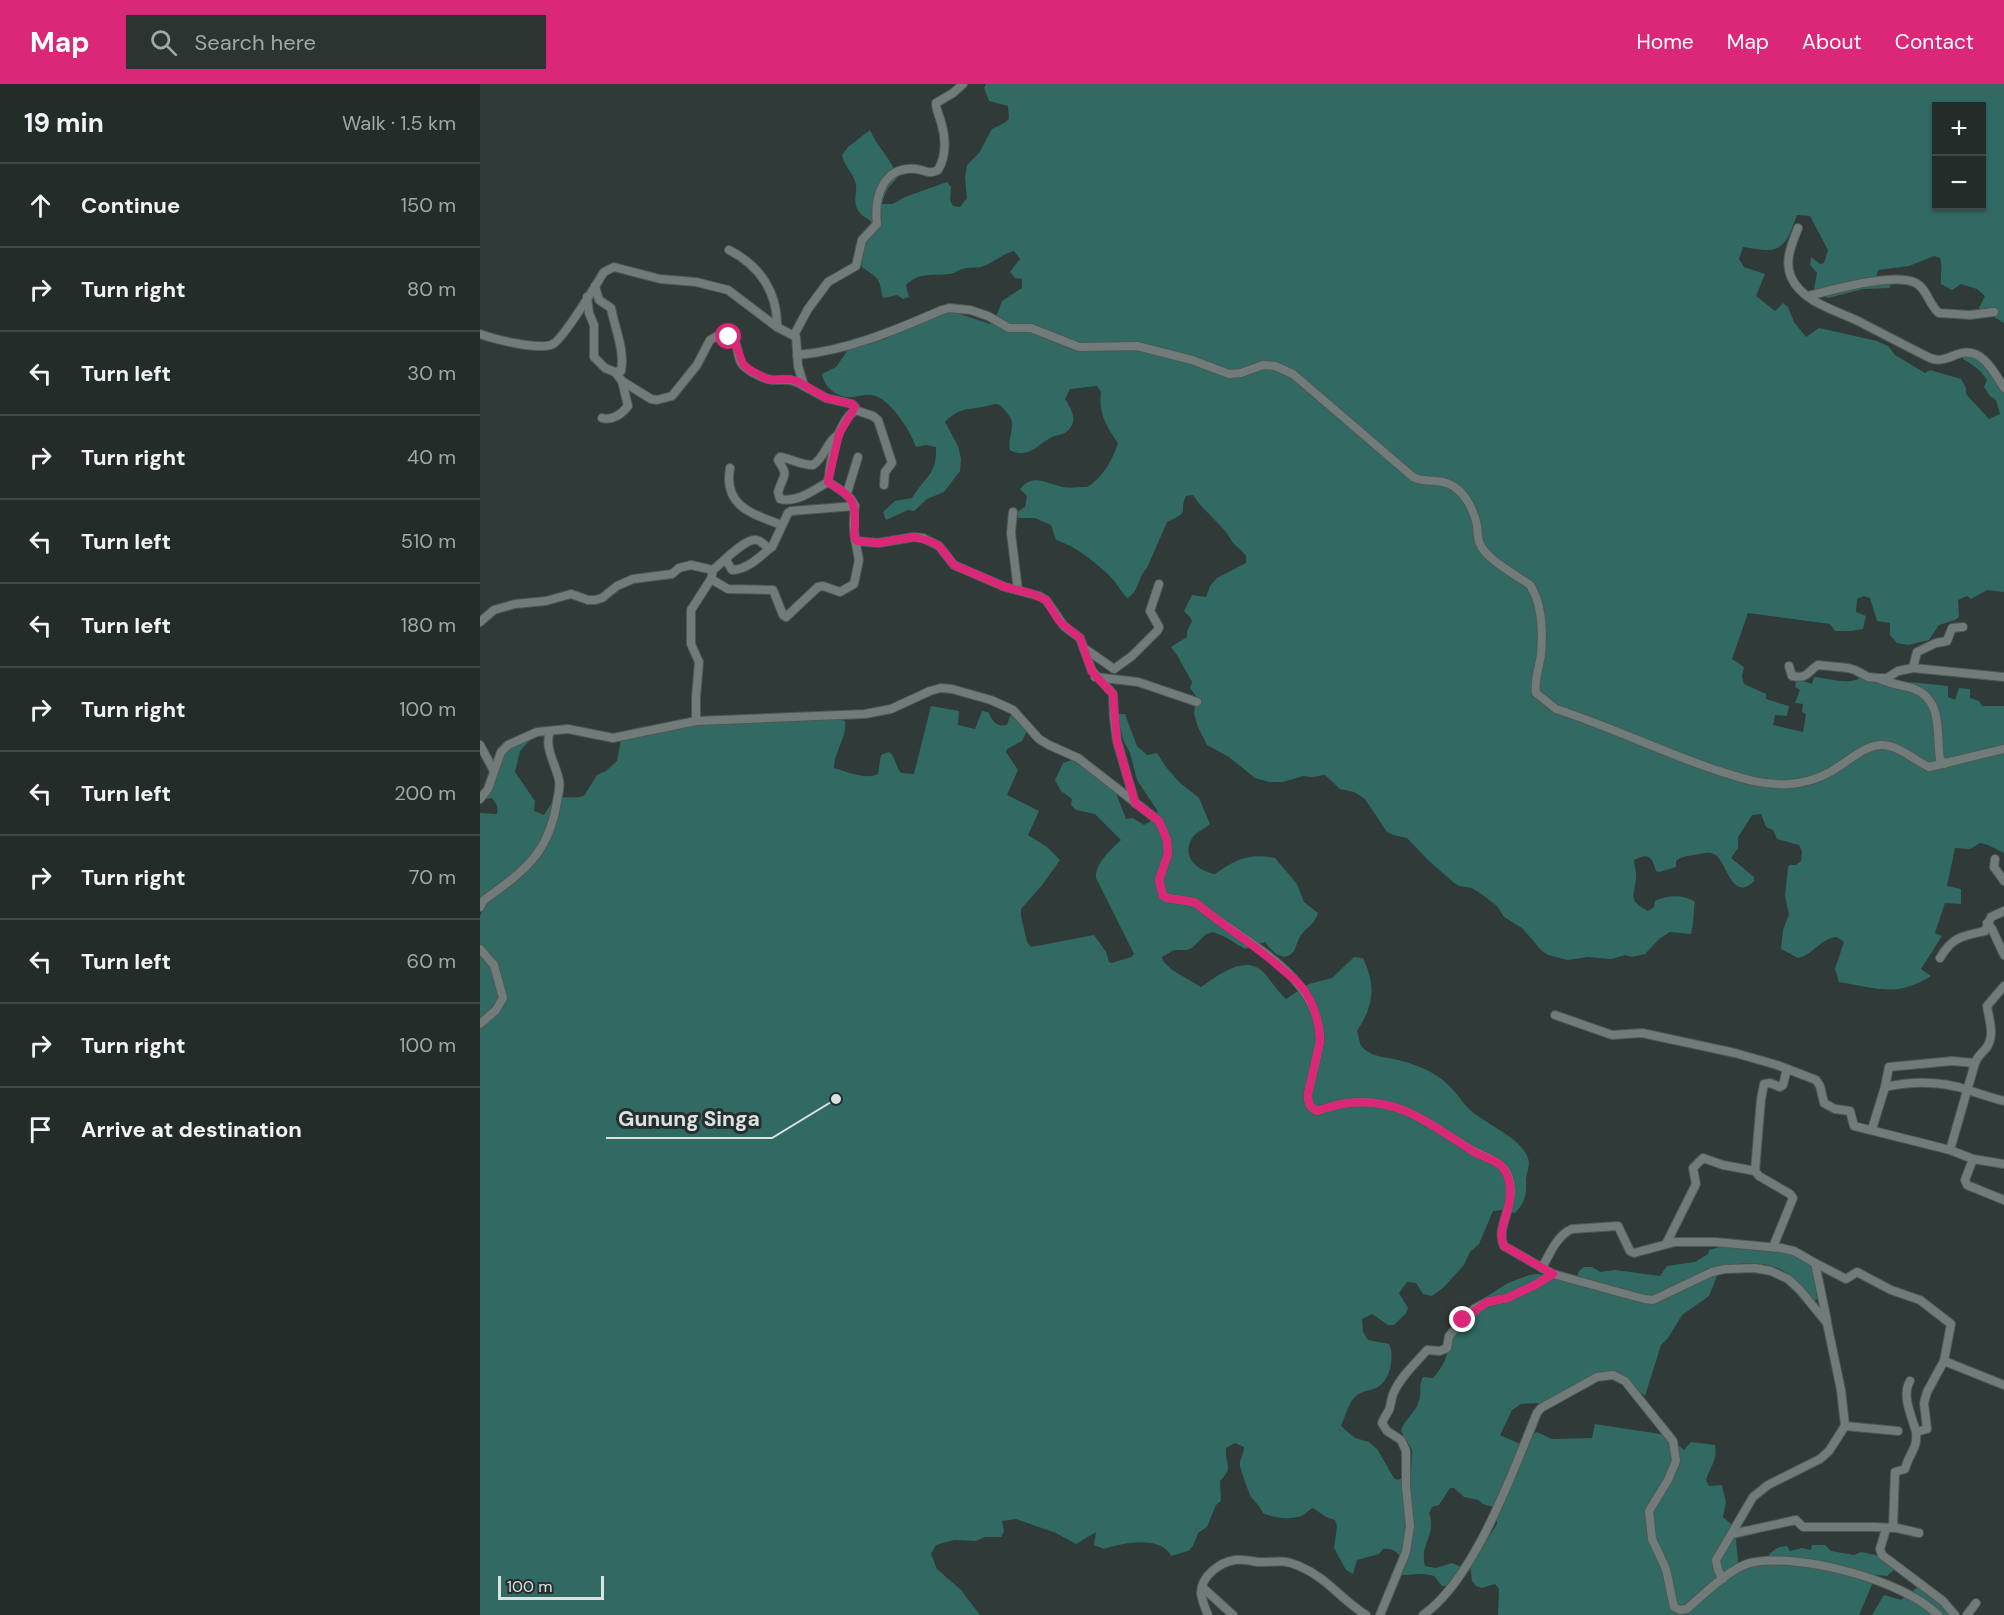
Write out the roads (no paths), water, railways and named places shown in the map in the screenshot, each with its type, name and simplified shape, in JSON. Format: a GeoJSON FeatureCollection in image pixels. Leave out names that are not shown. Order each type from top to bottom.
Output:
{"type":"FeatureCollection","features":[{"type":"Feature","properties":{"kind":"street"},"geometry":{"type":"LineString","coordinates":[[794,335],[808,309],[828,282],[856,266],[862,240],[877,224],[875,209],[885,182],[896,172],[904,170],[915,168],[931,173],[938,170],[944,160],[945,150],[936,103],[954,93],[963,84]]}},
{"type":"Feature","properties":{"kind":"street"},"geometry":{"type":"LineString","coordinates":[[1798,228],[1789,251],[1789,268],[1798,288],[1808,296],[1938,361],[1960,353],[1973,353],[1991,367],[2004,388]]}},
{"type":"Feature","properties":{"kind":"street"},"geometry":{"type":"LineString","coordinates":[[729,250],[744,257],[769,287],[778,309],[777,327]]}},
{"type":"Feature","properties":{"kind":"street"},"geometry":{"type":"LineString","coordinates":[[480,334],[527,345],[544,347],[553,345],[607,270],[614,267],[660,279],[718,286],[741,299],[777,327],[794,335],[797,342],[799,374],[804,386]]}},
{"type":"Feature","properties":{"kind":"street"},"geometry":{"type":"LineString","coordinates":[[1808,296],[1892,279],[1915,282],[1939,313],[1970,315],[1994,312]]}},
{"type":"Feature","properties":{"kind":"street"},"geometry":{"type":"LineString","coordinates":[[596,286],[598,300],[611,308],[618,331],[623,362],[621,371],[615,372]]}},
{"type":"Feature","properties":{"kind":"street"},"geometry":{"type":"LineString","coordinates":[[587,297],[589,313],[594,325],[594,357],[606,368],[615,372],[622,381],[651,399],[657,400],[672,396],[697,365],[710,340],[719,335],[729,337],[735,342],[743,364],[750,370],[769,380],[789,379],[826,398],[852,404],[855,411]]}},
{"type":"Feature","properties":{"kind":"street"},"geometry":{"type":"LineString","coordinates":[[797,355],[854,344],[949,308],[970,310],[988,316],[1009,328],[1031,328],[1079,347],[1137,346],[1192,360],[1229,374],[1241,373],[1263,365],[1275,366],[1293,374],[1413,477],[1421,481],[1440,480],[1452,485],[1463,495],[1474,517],[1479,543],[1484,550],[1530,585],[1534,591],[1539,608],[1542,635],[1536,693],[1556,709],[1703,766],[1770,784],[1810,780],[1829,773],[1882,744],[1901,750],[1929,767],[2004,749]]}},
{"type":"Feature","properties":{"kind":"street"},"geometry":{"type":"LineString","coordinates":[[602,418],[608,420],[628,406],[622,381]]}},
{"type":"Feature","properties":{"kind":"street"},"geometry":{"type":"LineString","coordinates":[[839,434],[830,441],[826,453],[813,465],[799,464],[780,457],[778,460],[784,466],[786,474],[778,492],[780,499],[788,500],[801,496],[828,482],[839,434],[850,414],[855,411],[873,416],[878,420],[892,464],[885,472],[884,485]]}},
{"type":"Feature","properties":{"kind":"street"},"geometry":{"type":"LineString","coordinates":[[847,493],[858,457]]}},
{"type":"Feature","properties":{"kind":"street"},"geometry":{"type":"LineString","coordinates":[[730,468],[728,477],[735,503],[782,525]]}},
{"type":"Feature","properties":{"kind":"street"},"geometry":{"type":"LineString","coordinates":[[711,579],[728,589],[773,590],[783,615],[786,616],[818,587],[823,586],[840,592],[854,584],[859,560],[855,539],[855,506],[847,493],[828,482]]}},
{"type":"Feature","properties":{"kind":"street"},"geometry":{"type":"LineString","coordinates":[[726,560],[732,570],[738,570],[759,558],[777,538],[791,511],[855,506]]}},
{"type":"Feature","properties":{"kind":"street"},"geometry":{"type":"LineString","coordinates":[[1013,512],[1011,533],[1018,590]]}},
{"type":"Feature","properties":{"kind":"street"},"geometry":{"type":"LineString","coordinates":[[855,539],[878,543],[914,537],[924,538],[939,546],[954,565],[1005,587],[1030,593],[1046,600],[1059,621],[1080,638],[1095,677],[1113,694],[1117,741],[1135,803]]}},
{"type":"Feature","properties":{"kind":"street"},"geometry":{"type":"LineString","coordinates":[[696,721],[699,662],[691,644],[691,610],[711,579],[713,570],[742,546],[753,540],[759,540],[769,549]]}},
{"type":"Feature","properties":{"kind":"street"},"geometry":{"type":"LineString","coordinates":[[480,622],[494,610],[515,604],[546,601],[571,594],[595,600],[633,579],[672,574],[679,568],[691,565],[713,570]]}},
{"type":"Feature","properties":{"kind":"street"},"geometry":{"type":"LineString","coordinates":[[1084,648],[1114,669],[1132,656],[1158,630],[1159,627],[1150,611],[1159,584]]}},
{"type":"Feature","properties":{"kind":"street"},"geometry":{"type":"LineString","coordinates":[[1913,668],[1917,652],[1936,643],[1947,641],[1952,628],[1963,627]]}},
{"type":"Feature","properties":{"kind":"street"},"geometry":{"type":"LineString","coordinates":[[1789,666],[1792,676],[1799,677],[1809,674],[1818,665],[1848,668],[1868,677],[1878,678],[1887,678],[1898,671],[1913,668],[2004,677]]}},
{"type":"Feature","properties":{"kind":"street"},"geometry":{"type":"LineString","coordinates":[[1095,677],[1138,682],[1197,702]]}},
{"type":"Feature","properties":{"kind":"street"},"geometry":{"type":"LineString","coordinates":[[1878,678],[1892,685],[1914,689],[1930,700],[1937,719],[1940,759],[1945,764]]}},
{"type":"Feature","properties":{"kind":"street"},"geometry":{"type":"LineString","coordinates":[[480,799],[488,789],[501,752],[508,745],[537,732],[568,729],[613,738],[696,721],[866,714],[891,709],[941,688],[991,700],[1014,710],[1039,739],[1049,746],[1078,758],[1159,821],[1167,840],[1168,854],[1159,880],[1163,896],[1196,903],[1266,955],[1304,990],[1317,1020],[1320,1034],[1308,1094],[1311,1108],[1317,1111],[1349,1103],[1364,1102],[1397,1106],[1412,1112],[1478,1154],[1503,1166],[1509,1178],[1511,1203],[1500,1233],[1502,1242],[1504,1246],[1553,1274],[1653,1300],[1712,1272],[1755,1268],[1771,1271],[1788,1279],[1827,1323]]}},
{"type":"Feature","properties":{"kind":"street"},"geometry":{"type":"LineString","coordinates":[[480,907],[484,900],[525,870],[544,846],[555,812],[559,789],[559,780],[546,741],[550,731]]}},
{"type":"Feature","properties":{"kind":"street"},"geometry":{"type":"LineString","coordinates":[[480,745],[494,771]]}},
{"type":"Feature","properties":{"kind":"street"},"geometry":{"type":"LineString","coordinates":[[1995,859],[1994,867],[2004,881]]}},
{"type":"Feature","properties":{"kind":"street"},"geometry":{"type":"LineString","coordinates":[[1940,958],[1952,942],[1959,937],[1984,932],[1987,929],[1987,923],[1996,913],[2004,911]]}},
{"type":"Feature","properties":{"kind":"street"},"geometry":{"type":"LineString","coordinates":[[1987,923],[2004,955]]}},
{"type":"Feature","properties":{"kind":"street"},"geometry":{"type":"LineString","coordinates":[[480,949],[494,964],[503,998],[496,1011],[480,1024]]}},
{"type":"Feature","properties":{"kind":"street"},"geometry":{"type":"LineString","coordinates":[[1950,1150],[1975,1063],[1979,1054],[1986,1048],[1991,1032],[1992,1023],[1987,1006],[2004,986]]}},
{"type":"Feature","properties":{"kind":"street"},"geometry":{"type":"LineString","coordinates":[[1555,1015],[1612,1035],[1642,1033],[1735,1053],[1788,1069],[1816,1080],[1824,1103],[1835,1109],[1850,1111],[1854,1126],[1950,1150],[1973,1159],[2004,1164]]}},
{"type":"Feature","properties":{"kind":"street"},"geometry":{"type":"LineString","coordinates":[[1872,1129],[1889,1067],[1952,1061],[1975,1063]]}},
{"type":"Feature","properties":{"kind":"street"},"geometry":{"type":"LineString","coordinates":[[1755,1172],[1763,1087],[1767,1083],[1780,1087],[1783,1085],[1788,1069]]}},
{"type":"Feature","properties":{"kind":"street"},"geometry":{"type":"LineString","coordinates":[[1885,1087],[1917,1082],[1968,1090],[2004,1101]]}},
{"type":"Feature","properties":{"kind":"street"},"geometry":{"type":"LineString","coordinates":[[1666,1244],[1696,1184],[1693,1168],[1703,1158],[1755,1172],[1790,1194],[1793,1198],[1773,1247]]}},
{"type":"Feature","properties":{"kind":"street"},"geometry":{"type":"LineString","coordinates":[[1973,1159],[1965,1180],[1968,1187],[2004,1200]]}},
{"type":"Feature","properties":{"kind":"street"},"geometry":{"type":"LineString","coordinates":[[1542,1268],[1554,1246],[1566,1231],[1618,1226],[1630,1251],[1634,1253],[1641,1253],[1666,1244],[1715,1242],[1794,1251],[1846,1279],[1857,1272],[1891,1290],[1920,1300],[1951,1324],[1944,1361],[1926,1392],[1924,1403],[1927,1429],[1916,1432]]}},
{"type":"Feature","properties":{"kind":"street"},"geometry":{"type":"LineString","coordinates":[[1723,1579],[1716,1560],[1753,1497],[1760,1490],[1820,1459],[1829,1451],[1845,1426],[1841,1390],[1815,1263]]}},
{"type":"Feature","properties":{"kind":"street"},"geometry":{"type":"LineString","coordinates":[[1380,1615],[1406,1552],[1410,1526],[1406,1487],[1406,1451],[1401,1440],[1387,1431],[1382,1423],[1390,1408],[1392,1394],[1401,1379],[1425,1351],[1440,1351],[1447,1348],[1452,1331],[1474,1309],[1487,1302],[1507,1298],[1553,1274]]}},
{"type":"Feature","properties":{"kind":"street"},"geometry":{"type":"LineString","coordinates":[[1944,1361],[2004,1385]]}},
{"type":"Feature","properties":{"kind":"street"},"geometry":{"type":"LineString","coordinates":[[1423,1615],[1440,1601],[1466,1568],[1484,1536],[1541,1407],[1605,1375],[1613,1375],[1625,1382],[1661,1424],[1676,1449],[1676,1461],[1668,1480],[1649,1511],[1652,1539],[1666,1569],[1674,1607],[1680,1610],[1687,1609],[1735,1569],[1749,1563],[1768,1560],[1837,1569],[1884,1582],[1913,1596],[1938,1615]]}},
{"type":"Feature","properties":{"kind":"street"},"geometry":{"type":"LineString","coordinates":[[1910,1381],[1905,1395],[1916,1432],[1916,1448],[1905,1468],[1895,1472],[1889,1528],[1880,1549],[1882,1555],[1943,1600],[1955,1615]]}},
{"type":"Feature","properties":{"kind":"street"},"geometry":{"type":"LineString","coordinates":[[1845,1426],[1898,1431]]}},
{"type":"Feature","properties":{"kind":"street"},"geometry":{"type":"LineString","coordinates":[[1732,1534],[1796,1520],[1803,1527],[1889,1528],[1919,1533]]}},
{"type":"Feature","properties":{"kind":"street"},"geometry":{"type":"LineString","coordinates":[[1208,1615],[1201,1595],[1202,1587],[1212,1570],[1234,1560],[1266,1562],[1281,1560],[1300,1566],[1328,1582],[1356,1609],[1366,1615]]}},
{"type":"Feature","properties":{"kind":"street"},"geometry":{"type":"LineString","coordinates":[[1202,1587],[1233,1615]]}},
{"type":"Feature","properties":{"kind":"street"},"geometry":{"type":"LineString","coordinates":[[1967,1615],[1976,1603]]}},
{"type":"Feature","properties":{"kind":"place","name":"Gunung Singa"},"geometry":{"type":"Point","coordinates":[836,1099]}}]}
